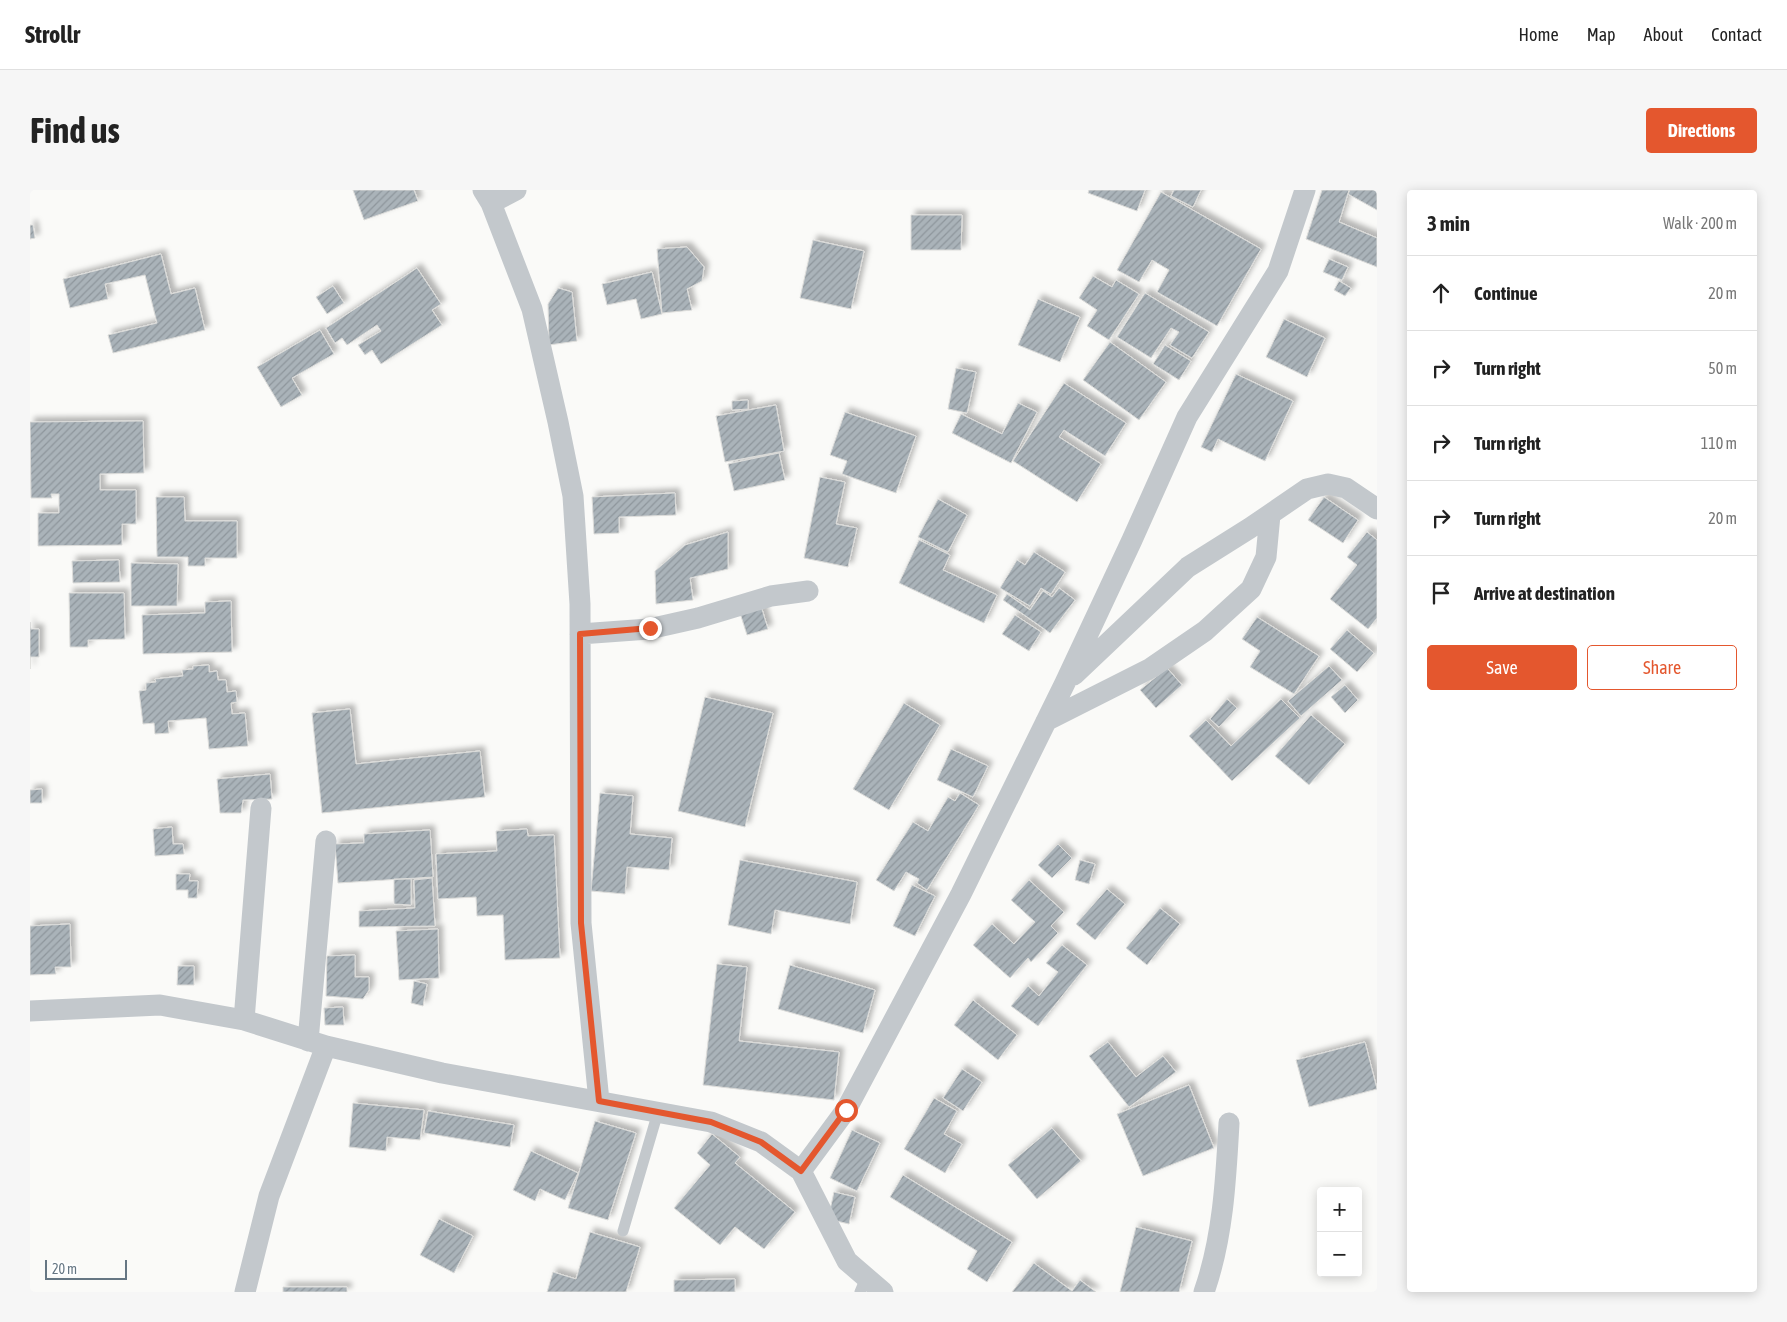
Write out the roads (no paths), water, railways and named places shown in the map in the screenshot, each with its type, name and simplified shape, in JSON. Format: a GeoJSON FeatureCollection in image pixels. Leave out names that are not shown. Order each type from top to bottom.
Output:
{"type":"FeatureCollection","features":[{"type":"Feature","properties":{"kind":"street"},"geometry":{"type":"LineString","coordinates":[[516,190],[487,197],[532,309],[573,496],[580,604],[581,923],[599,1101]]}},
{"type":"Feature","properties":{"kind":"street"},"geometry":{"type":"LineString","coordinates":[[801,1171],[846,1110],[961,894],[1065,683],[1132,540],[1186,417],[1278,272],[1305,190]]}},
{"type":"Feature","properties":{"kind":"street"},"geometry":{"type":"LineString","coordinates":[[1065,683],[1188,567],[1307,489],[1328,484],[1346,488],[1377,509]]}},
{"type":"Feature","properties":{"kind":"street"},"geometry":{"type":"LineString","coordinates":[[1046,721],[1151,668],[1205,631],[1251,589],[1266,557],[1270,514]]}},
{"type":"Feature","properties":{"kind":"street"},"geometry":{"type":"LineString","coordinates":[[580,634],[650,628],[698,618],[771,596],[808,591]]}},
{"type":"Feature","properties":{"kind":"street"},"geometry":{"type":"LineString","coordinates":[[244,1020],[261,808]]}},
{"type":"Feature","properties":{"kind":"street"},"geometry":{"type":"LineString","coordinates":[[245,1292],[269,1196],[317,1044],[326,841]]}},
{"type":"Feature","properties":{"kind":"street"},"geometry":{"type":"LineString","coordinates":[[30,1011],[160,1005],[244,1020],[317,1044],[442,1073],[711,1122],[761,1142],[801,1171],[847,1261],[863,1285],[883,1292]]}},
{"type":"Feature","properties":{"kind":"street"},"geometry":{"type":"LineString","coordinates":[[1204,1292],[1215,1256],[1223,1213],[1229,1122]]}},
{"type":"Feature","properties":{"kind":"lane"},"geometry":{"type":"LineString","coordinates":[[623,1230],[658,1112]]}}]}
